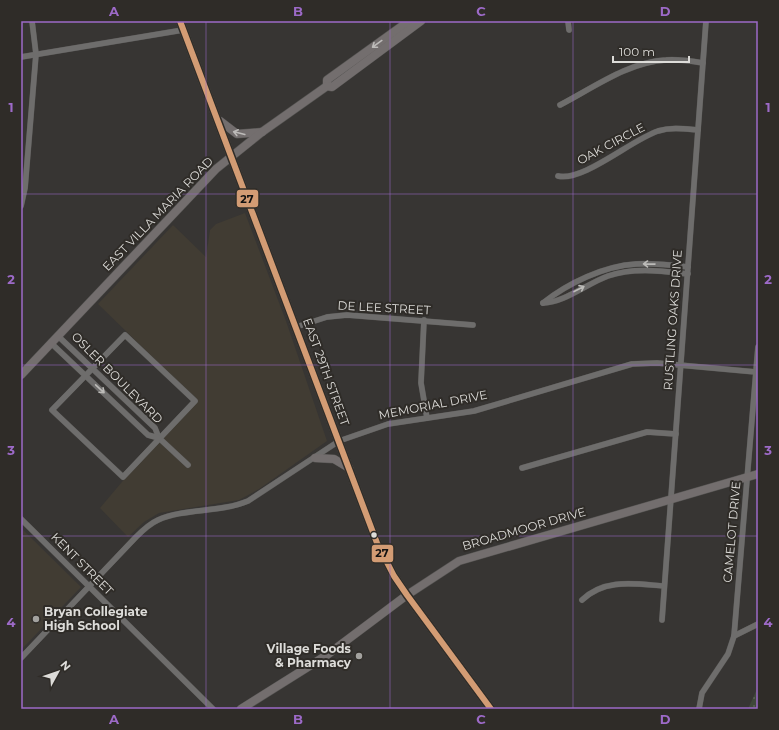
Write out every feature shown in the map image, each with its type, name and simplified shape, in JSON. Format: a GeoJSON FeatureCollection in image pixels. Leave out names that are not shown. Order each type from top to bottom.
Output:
{"type":"FeatureCollection","features":[{"type":"Feature","properties":{"kind":"main road","name":"EAST 29TH STREET"},"geometry":{"type":"LineString","coordinates":[[180,21],[377,543],[394,576],[407,596],[491,709]]}},
{"type":"Feature","properties":{"kind":"main road","name":"EAST VILLA MARIA ROAD"},"geometry":{"type":"LineString","coordinates":[[327,86],[327,80],[409,21]]}},
{"type":"Feature","properties":{"kind":"main road","name":"EAST VILLA MARIA ROAD"},"geometry":{"type":"LineString","coordinates":[[21,375],[216,170],[262,132],[327,86],[332,87],[422,21]]}},
{"type":"Feature","properties":{"kind":"main road"},"geometry":{"type":"LineString","coordinates":[[219,121],[236,134],[244,135],[262,132]]}},
{"type":"Feature","properties":{"kind":"main road"},"geometry":{"type":"LineString","coordinates":[[315,458],[334,459],[349,468]]}},
{"type":"Feature","properties":{"kind":"main road","name":"BROADMOOR DRIVE"},"geometry":{"type":"LineString","coordinates":[[241,709],[327,655],[443,570],[464,559],[758,474]]}},
{"type":"Feature","properties":{"kind":"street"},"geometry":{"type":"LineString","coordinates":[[21,206],[25,188],[36,54],[32,21]]}},
{"type":"Feature","properties":{"kind":"street"},"geometry":{"type":"LineString","coordinates":[[568,21],[569,30]]}},
{"type":"Feature","properties":{"kind":"street","name":"RUSTLING OAKS DRIVE"},"geometry":{"type":"LineString","coordinates":[[662,620],[706,21]]}},
{"type":"Feature","properties":{"kind":"street"},"geometry":{"type":"LineString","coordinates":[[21,57],[184,30]]}},
{"type":"Feature","properties":{"kind":"street"},"geometry":{"type":"LineString","coordinates":[[560,105],[625,71],[644,64],[672,60],[703,63]]}},
{"type":"Feature","properties":{"kind":"street","name":"OAK CIRCLE"},"geometry":{"type":"LineString","coordinates":[[558,176],[564,177],[578,174],[659,131],[680,128],[698,130]]}},
{"type":"Feature","properties":{"kind":"street"},"geometry":{"type":"LineString","coordinates":[[688,267],[634,264],[598,276],[554,294],[543,303],[557,301],[598,276],[633,271],[688,274]]}},
{"type":"Feature","properties":{"kind":"street","name":"DE LEE STREET"},"geometry":{"type":"LineString","coordinates":[[296,327],[327,317],[347,314],[473,325]]}},
{"type":"Feature","properties":{"kind":"street"},"geometry":{"type":"LineString","coordinates":[[424,320],[421,383],[427,418]]}},
{"type":"Feature","properties":{"kind":"street"},"geometry":{"type":"LineString","coordinates":[[125,334],[195,401],[122,477],[52,410],[92,368],[125,334]]}},
{"type":"Feature","properties":{"kind":"street","name":"OSLER BOULEVARD"},"geometry":{"type":"LineString","coordinates":[[58,336],[155,428],[159,438],[188,466]]}},
{"type":"Feature","properties":{"kind":"street","name":"OSLER BOULEVARD"},"geometry":{"type":"LineString","coordinates":[[51,343],[148,435],[159,438]]}},
{"type":"Feature","properties":{"kind":"street","name":"CAMELOT DRIVE"},"geometry":{"type":"LineString","coordinates":[[699,709],[702,693],[728,654],[734,636],[758,347]]}},
{"type":"Feature","properties":{"kind":"street","name":"MEMORIAL DRIVE"},"geometry":{"type":"LineString","coordinates":[[21,658],[143,530],[156,521],[166,516],[234,506],[269,488],[338,441],[388,424],[474,411],[632,364],[681,364],[756,372]]}},
{"type":"Feature","properties":{"kind":"street"},"geometry":{"type":"LineString","coordinates":[[522,468],[647,432],[676,434]]}},
{"type":"Feature","properties":{"kind":"street","name":"KENT STREET"},"geometry":{"type":"LineString","coordinates":[[21,520],[213,709]]}},
{"type":"Feature","properties":{"kind":"street"},"geometry":{"type":"LineString","coordinates":[[582,600],[591,592],[600,587],[626,584],[664,586]]}},
{"type":"Feature","properties":{"kind":"street"},"geometry":{"type":"LineString","coordinates":[[734,636],[758,624]]}},
{"type":"Feature","properties":{"kind":"shaded area"},"geometry":{"type":"Polygon","coordinates":[[[245,213],[286,321],[327,441],[259,489],[239,500],[159,513],[144,522],[128,537],[100,508],[127,476],[198,401],[98,304],[173,225],[206,257],[210,230],[216,224],[245,213]]]}},
{"type":"Feature","properties":{"kind":"shaded area","name":"Bryan Collegiate High School"},"geometry":{"type":"Polygon","coordinates":[[[21,528],[81,587],[21,650],[21,528]]]}},
{"type":"Feature","properties":{"kind":"green space"},"geometry":{"type":"Polygon","coordinates":[[[758,687],[758,709],[748,709],[758,687]]]}},
{"type":"Feature","properties":{"kind":"transit line","name":"27"},"geometry":{"type":"LineString","coordinates":[[180,21],[377,543],[394,576],[407,595],[491,709]]}},
{"type":"Feature","properties":{"kind":"place","name":"Bryan Collegiate High School"},"geometry":{"type":"Point","coordinates":[36,619]}},
{"type":"Feature","properties":{"kind":"place","name":"Village Foods & Pharmacy"},"geometry":{"type":"Point","coordinates":[359,656]}}]}
